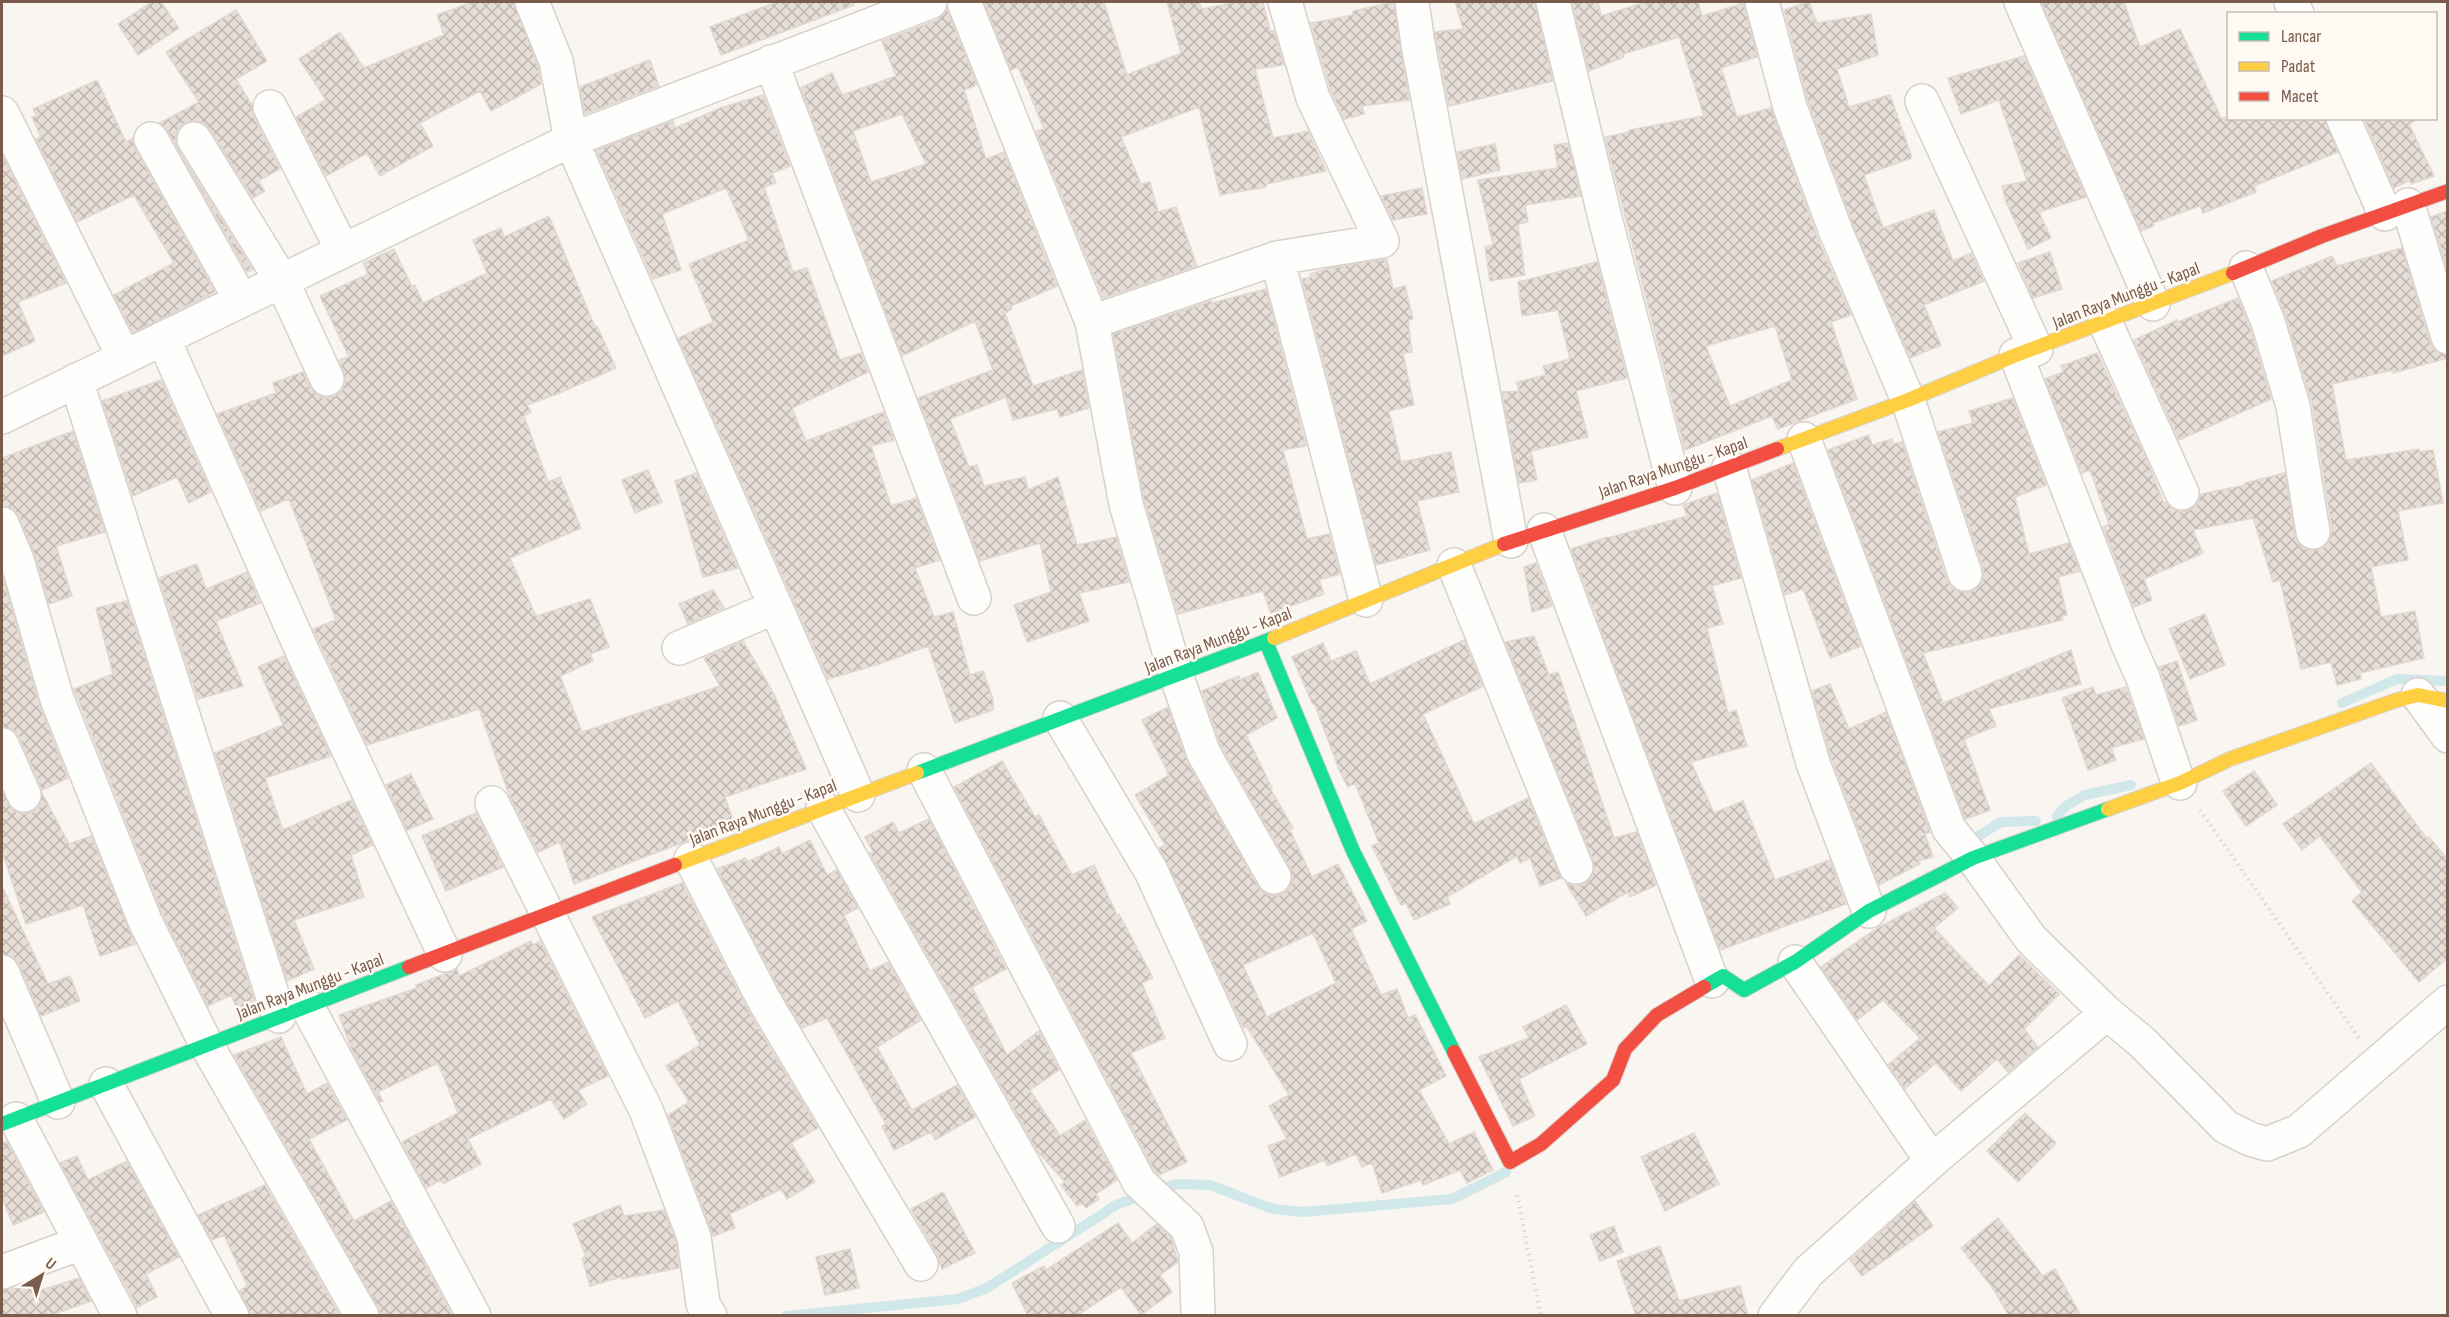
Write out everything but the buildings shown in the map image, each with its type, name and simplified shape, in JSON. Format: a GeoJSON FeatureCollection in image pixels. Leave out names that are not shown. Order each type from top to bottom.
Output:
{"type":"FeatureCollection","features":[{"type":"Feature","properties":{"kind":"street"},"geometry":{"type":"LineString","coordinates":[[532,2],[556,61],[572,140],[858,795]]}},
{"type":"Feature","properties":{"kind":"street"},"geometry":{"type":"LineString","coordinates":[[2,417],[572,140],[930,2]]}},
{"type":"Feature","properties":{"kind":"street"},"geometry":{"type":"LineString","coordinates":[[964,2],[1092,322],[1126,504],[1176,675],[1203,754],[1274,877]]}},
{"type":"Feature","properties":{"kind":"street"},"geometry":{"type":"LineString","coordinates":[[1092,322],[1277,258],[1382,241],[1313,98],[1285,2]]}},
{"type":"Feature","properties":{"kind":"street"},"geometry":{"type":"LineString","coordinates":[[1412,2],[1511,541]]}},
{"type":"Feature","properties":{"kind":"street"},"geometry":{"type":"LineString","coordinates":[[1553,2],[1606,222],[1675,488]]}},
{"type":"Feature","properties":{"kind":"street"},"geometry":{"type":"LineString","coordinates":[[1762,2],[1790,107],[1836,232],[1908,400],[1965,574]]}},
{"type":"Feature","properties":{"kind":"street"},"geometry":{"type":"LineString","coordinates":[[2021,2],[2153,304]]}},
{"type":"Feature","properties":{"kind":"street"},"geometry":{"type":"LineString","coordinates":[[771,63],[974,598]]}},
{"type":"Feature","properties":{"kind":"street"},"geometry":{"type":"LineString","coordinates":[[1922,101],[2026,352],[2123,633],[2143,678],[2175,776],[2180,783]]}},
{"type":"Feature","properties":{"kind":"street"},"geometry":{"type":"LineString","coordinates":[[270,107],[343,251]]}},
{"type":"Feature","properties":{"kind":"street"},"geometry":{"type":"LineString","coordinates":[[2,112],[124,357]]}},
{"type":"Feature","properties":{"kind":"street"},"geometry":{"type":"LineString","coordinates":[[2344,120],[2396,209],[2448,337]]}},
{"type":"Feature","properties":{"kind":"street"},"geometry":{"type":"LineString","coordinates":[[151,139],[241,300]]}},
{"type":"Feature","properties":{"kind":"street"},"geometry":{"type":"LineString","coordinates":[[194,139],[282,280],[327,380]]}},
{"type":"Feature","properties":{"kind":"street","name":"Jalan Raya Munggu - Kapal"},"geometry":{"type":"LineString","coordinates":[[9,1121],[823,808],[1266,642],[1511,541],[1675,488],[1908,400],[2322,236],[2448,191]]}},
{"type":"Feature","properties":{"kind":"street"},"geometry":{"type":"LineString","coordinates":[[1277,258],[1366,600]]}},
{"type":"Feature","properties":{"kind":"street"},"geometry":{"type":"LineString","coordinates":[[2246,268],[2268,322],[2293,406],[2313,532]]}},
{"type":"Feature","properties":{"kind":"street"},"geometry":{"type":"LineString","coordinates":[[2105,322],[2182,493]]}},
{"type":"Feature","properties":{"kind":"street"},"geometry":{"type":"LineString","coordinates":[[163,338],[305,657],[445,955]]}},
{"type":"Feature","properties":{"kind":"street"},"geometry":{"type":"LineString","coordinates":[[76,380],[293,1011],[474,1316]]}},
{"type":"Feature","properties":{"kind":"street"},"geometry":{"type":"LineString","coordinates":[[1804,439],[1949,829],[1974,858],[2031,939],[2151,1051],[2226,1127],[2250,1139],[2267,1144],[2299,1131],[2378,1065],[2448,1002]]}},
{"type":"Feature","properties":{"kind":"street"},"geometry":{"type":"LineString","coordinates":[[1729,467],[1813,763],[1869,911]]}},
{"type":"Feature","properties":{"kind":"street"},"geometry":{"type":"LineString","coordinates":[[2,524],[17,560],[57,699],[145,921],[206,1044],[362,1316]]}},
{"type":"Feature","properties":{"kind":"street"},"geometry":{"type":"LineString","coordinates":[[1544,531],[1712,981]]}},
{"type":"Feature","properties":{"kind":"street"},"geometry":{"type":"LineString","coordinates":[[1454,565],[1576,867]]}},
{"type":"Feature","properties":{"kind":"street"},"geometry":{"type":"LineString","coordinates":[[679,648],[775,607]]}},
{"type":"Feature","properties":{"kind":"street"},"geometry":{"type":"LineString","coordinates":[[1266,642],[1353,851],[1510,1162],[1541,1144],[1613,1080],[1625,1049],[1657,1014],[1723,976],[1744,990],[1795,962],[1869,911],[1974,858],[2180,783],[2230,759],[2327,723],[2433,698],[2448,736]]}},
{"type":"Feature","properties":{"kind":"street"},"geometry":{"type":"LineString","coordinates":[[1060,718],[1151,871],[1230,1044]]}},
{"type":"Feature","properties":{"kind":"street"},"geometry":{"type":"LineString","coordinates":[[2,745],[24,795]]}},
{"type":"Feature","properties":{"kind":"street"},"geometry":{"type":"LineString","coordinates":[[924,770],[1139,1182],[1187,1227],[1197,1252],[1198,1316]]}},
{"type":"Feature","properties":{"kind":"street"},"geometry":{"type":"LineString","coordinates":[[492,803],[645,1110],[694,1237],[706,1310]]}},
{"type":"Feature","properties":{"kind":"street"},"geometry":{"type":"LineString","coordinates":[[823,808],[1058,1226]]}},
{"type":"Feature","properties":{"kind":"street"},"geometry":{"type":"LineString","coordinates":[[691,859],[765,1002],[921,1264]]}},
{"type":"Feature","properties":{"kind":"street"},"geometry":{"type":"LineString","coordinates":[[1795,962],[1932,1161]]}},
{"type":"Feature","properties":{"kind":"street"},"geometry":{"type":"LineString","coordinates":[[2,972],[58,1102]]}},
{"type":"Feature","properties":{"kind":"street"},"geometry":{"type":"LineString","coordinates":[[1775,1316],[1808,1272],[1932,1161],[2107,1012]]}},
{"type":"Feature","properties":{"kind":"street"},"geometry":{"type":"LineString","coordinates":[[106,1084],[232,1316]]}},
{"type":"Feature","properties":{"kind":"street"},"geometry":{"type":"LineString","coordinates":[[9,1121],[81,1243],[120,1316]]}},
{"type":"Feature","properties":{"kind":"street"},"geometry":{"type":"LineString","coordinates":[[2,1272],[81,1243]]}},
{"type":"Feature","properties":{"kind":"path"},"geometry":{"type":"LineString","coordinates":[[2180,783],[2378,1065]]}},
{"type":"Feature","properties":{"kind":"path"},"geometry":{"type":"LineString","coordinates":[[1510,1162],[1541,1316]]}},
{"type":"Feature","properties":{"kind":"waterway"},"geometry":{"type":"LineString","coordinates":[[2342,703],[2397,679],[2448,681]]}},
{"type":"Feature","properties":{"kind":"waterway"},"geometry":{"type":"LineString","coordinates":[[2057,816],[2066,806],[2085,795],[2131,785]]}},
{"type":"Feature","properties":{"kind":"waterway"},"geometry":{"type":"LineString","coordinates":[[1972,840],[2001,822],[2036,821]]}},
{"type":"Feature","properties":{"kind":"waterway"},"geometry":{"type":"LineString","coordinates":[[1162,1189],[1177,1184],[1210,1185],[1273,1209],[1303,1212],[1452,1199],[1506,1172]]}},
{"type":"Feature","properties":{"kind":"waterway"},"geometry":{"type":"LineString","coordinates":[[786,1316],[958,1299],[987,1288],[1118,1204],[1136,1198]]}},
{"type":"Feature","properties":{"kind":"traffic: fast"},"geometry":{"type":"LineString","coordinates":[[917,773],[1274,638]]}},
{"type":"Feature","properties":{"kind":"traffic: fast"},"geometry":{"type":"LineString","coordinates":[[1266,642],[1353,851],[1454,1052]]}},
{"type":"Feature","properties":{"kind":"traffic: fast"},"geometry":{"type":"LineString","coordinates":[[1704,987],[1723,976],[1744,990],[1795,962],[1869,911],[1973,858],[2108,809]]}},
{"type":"Feature","properties":{"kind":"traffic: fast"},"geometry":{"type":"LineString","coordinates":[[2,1124],[409,967]]}},
{"type":"Feature","properties":{"kind":"traffic: slow"},"geometry":{"type":"LineString","coordinates":[[1777,449],[2233,273]]}},
{"type":"Feature","properties":{"kind":"traffic: slow"},"geometry":{"type":"LineString","coordinates":[[1274,638],[1504,544]]}},
{"type":"Feature","properties":{"kind":"traffic: slow"},"geometry":{"type":"LineString","coordinates":[[2108,809],[2180,783],[2230,759],[2397,700],[2418,695],[2448,701]]}},
{"type":"Feature","properties":{"kind":"traffic: slow"},"geometry":{"type":"LineString","coordinates":[[675,865],[917,773]]}},
{"type":"Feature","properties":{"kind":"traffic: jam"},"geometry":{"type":"LineString","coordinates":[[2233,273],[2322,236],[2448,191]]}},
{"type":"Feature","properties":{"kind":"traffic: jam"},"geometry":{"type":"LineString","coordinates":[[1504,544],[1675,488],[1777,449]]}},
{"type":"Feature","properties":{"kind":"traffic: jam"},"geometry":{"type":"LineString","coordinates":[[409,967],[675,865]]}},
{"type":"Feature","properties":{"kind":"traffic: jam"},"geometry":{"type":"LineString","coordinates":[[1454,1052],[1510,1162],[1541,1144],[1613,1080],[1625,1049],[1657,1015],[1704,987]]}}]}
